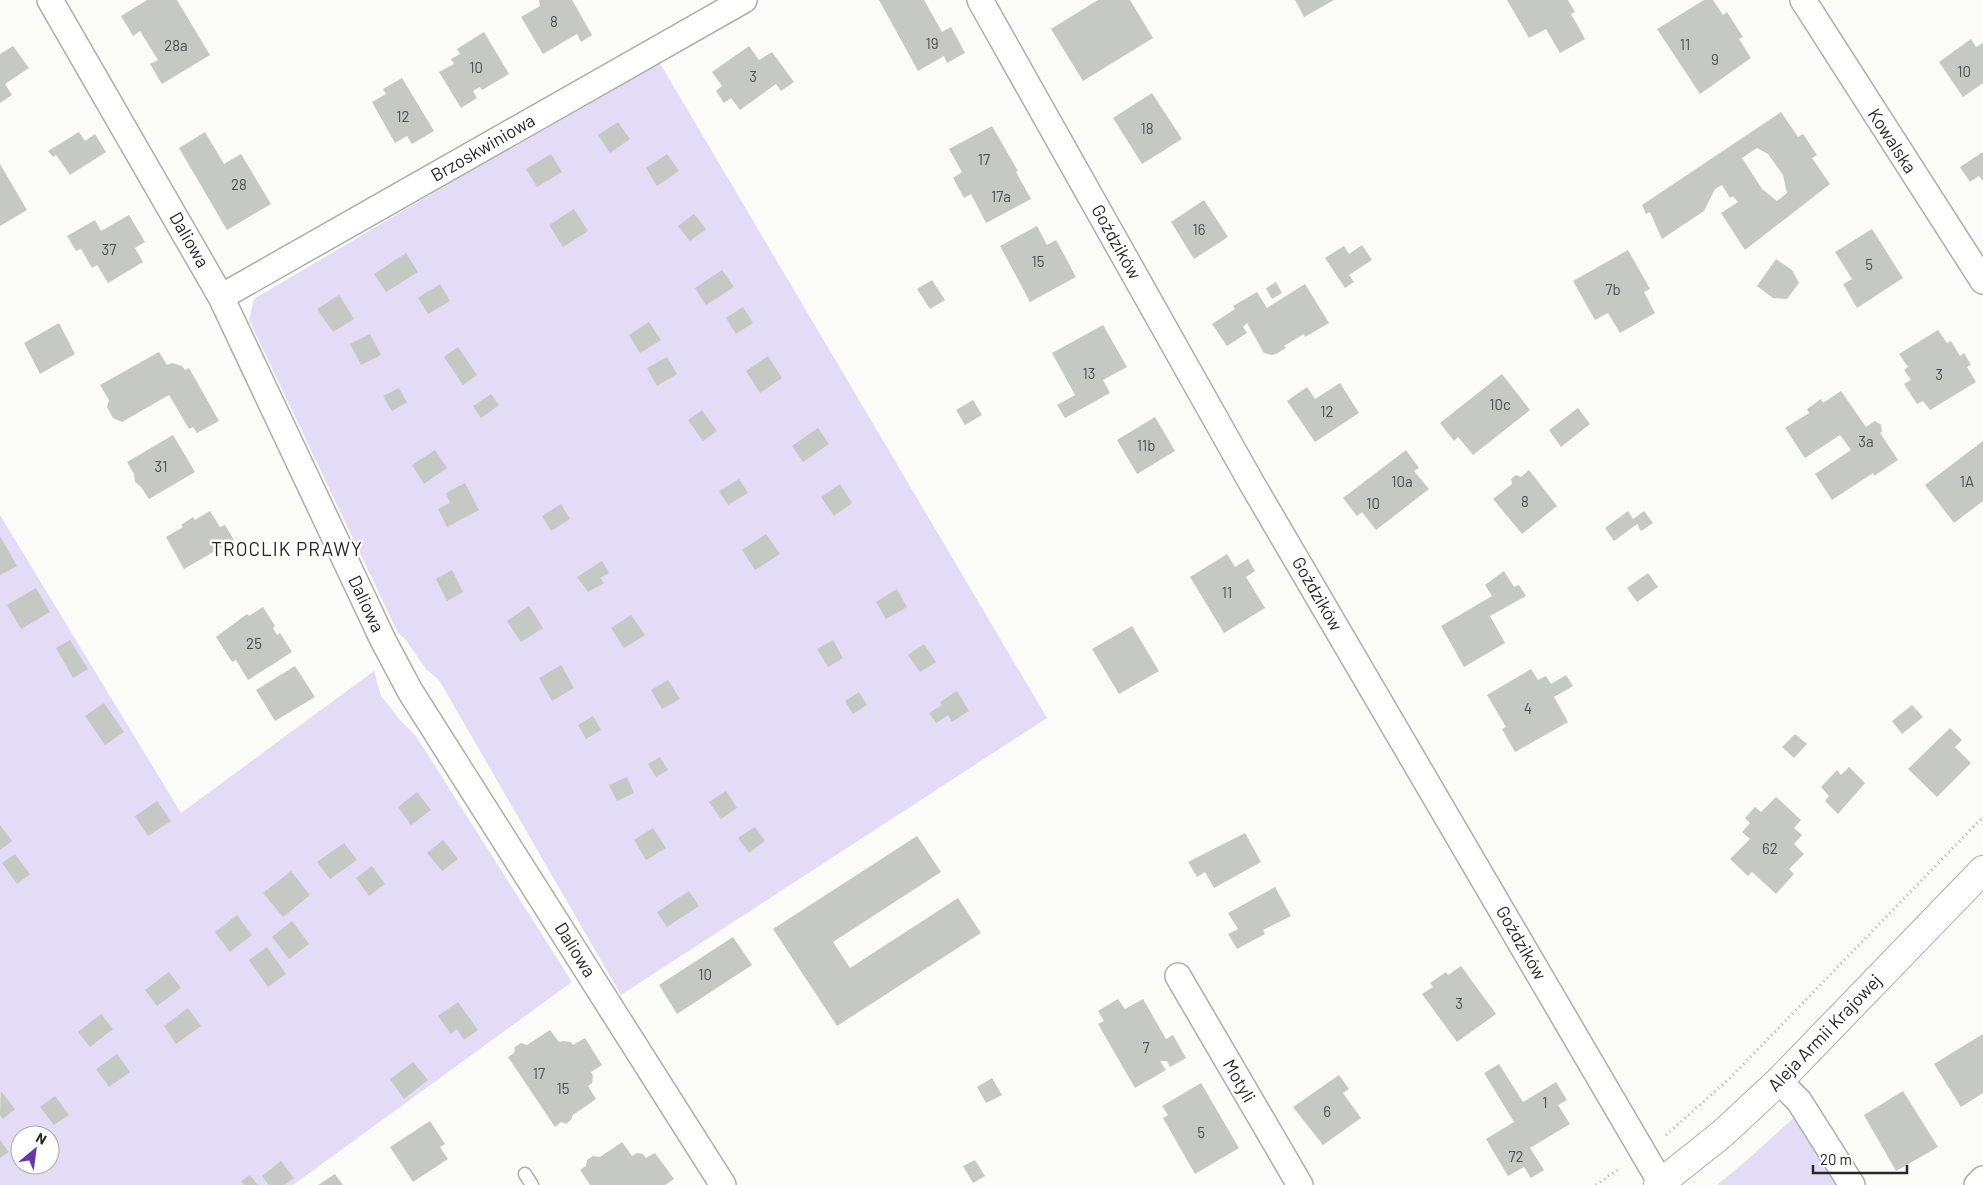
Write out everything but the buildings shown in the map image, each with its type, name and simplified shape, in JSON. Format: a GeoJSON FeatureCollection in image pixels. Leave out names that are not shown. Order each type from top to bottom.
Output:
{"type":"FeatureCollection","features":[{"type":"Feature","properties":{"kind":"street","name":"Daliowa"},"geometry":{"type":"LineString","coordinates":[[50,0],[221,297],[383,640],[410,691],[723,1185]]}},
{"type":"Feature","properties":{"kind":"street","name":"Brzoskwiniowa"},"geometry":{"type":"LineString","coordinates":[[221,297],[744,0]]}},
{"type":"Feature","properties":{"kind":"street","name":"Goździków"},"geometry":{"type":"LineString","coordinates":[[980,0],[1251,482],[1659,1184]]}},
{"type":"Feature","properties":{"kind":"street","name":"Kowalska"},"geometry":{"type":"LineString","coordinates":[[1803,0],[1983,281]]}},
{"type":"Feature","properties":{"kind":"street","name":"Aleja Armii Krajowej"},"geometry":{"type":"LineString","coordinates":[[1659,1184],[1722,1134],[1779,1081],[1983,870]]}},
{"type":"Feature","properties":{"kind":"street","name":"Motyli"},"geometry":{"type":"LineString","coordinates":[[1178,976],[1300,1185]]}},
{"type":"Feature","properties":{"kind":"street"},"geometry":{"type":"LineString","coordinates":[[1779,1081],[1799,1101],[1852,1185]]}},
{"type":"Feature","properties":{"kind":"street"},"geometry":{"type":"LineString","coordinates":[[1977,1185],[1983,1179]]}},
{"type":"Feature","properties":{"kind":"path"},"geometry":{"type":"LineString","coordinates":[[1596,1185],[1677,1126],[1730,1078],[1983,817]]}},
{"type":"Feature","properties":{"kind":"shaded area"},"geometry":{"type":"Polygon","coordinates":[[[658,60],[1047,718],[621,995],[439,680],[426,669],[405,639],[398,633],[249,320],[254,299],[658,60]]]}},
{"type":"Feature","properties":{"kind":"shaded area"},"geometry":{"type":"Polygon","coordinates":[[[0,515],[181,813],[374,671],[381,696],[400,720],[416,736],[572,982],[293,1185],[0,1185],[0,515]]]}},
{"type":"Feature","properties":{"kind":"shaded area"},"geometry":{"type":"Polygon","coordinates":[[[1798,1114],[1841,1185],[1717,1185],[1746,1161],[1798,1114]]]}},
{"type":"Feature","properties":{"kind":"district","name":"TROCLIK PRAWY"},"geometry":{"type":"Point","coordinates":[287,549]}}]}
